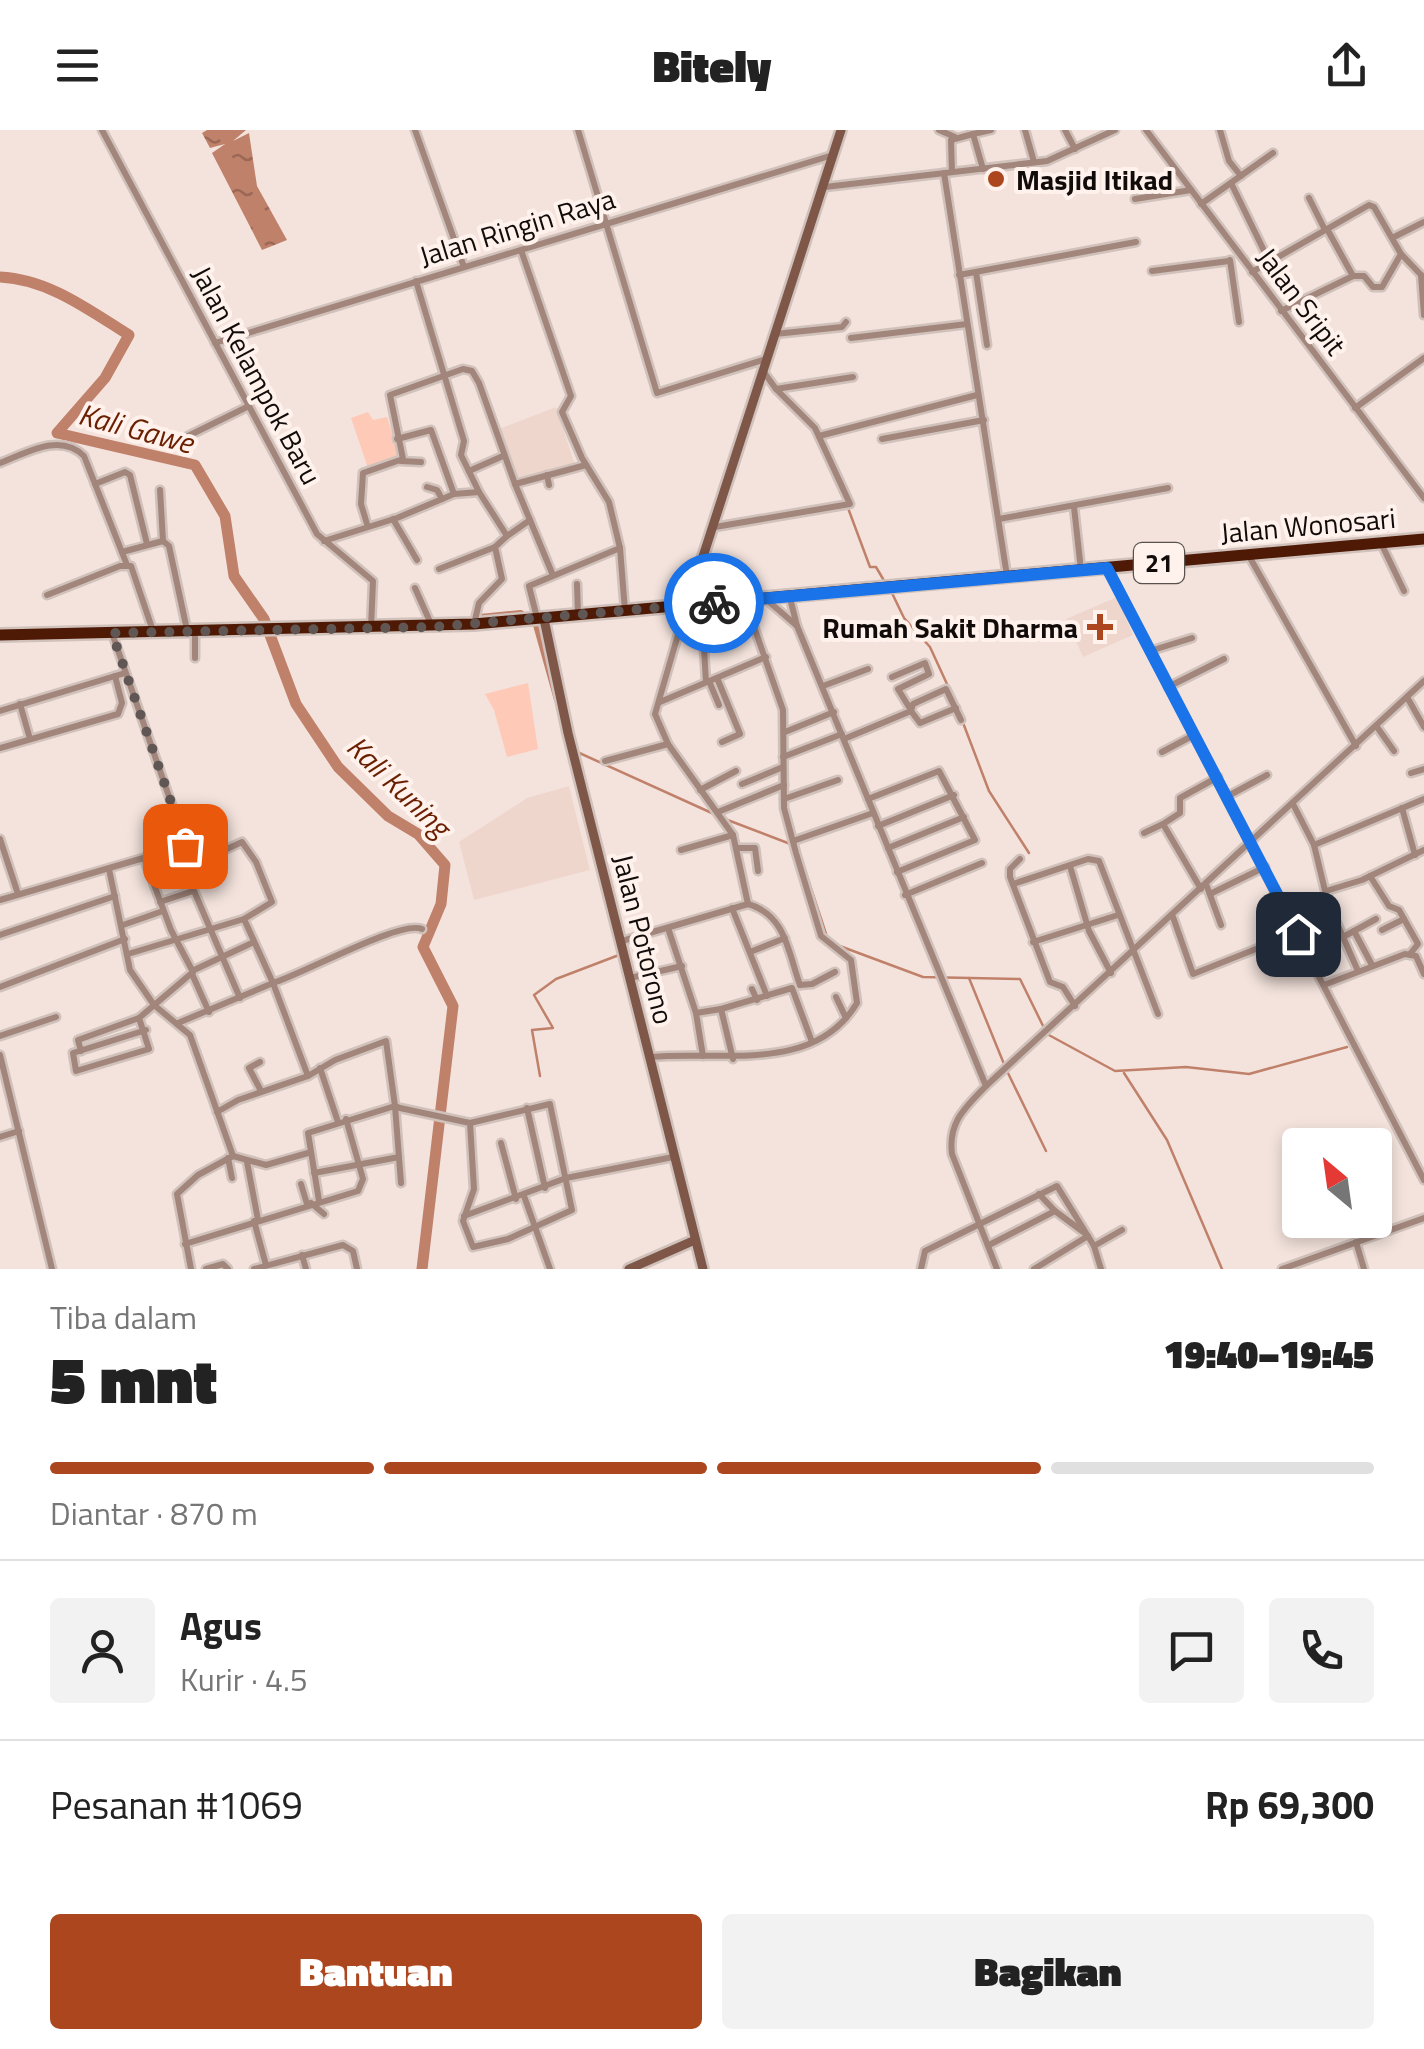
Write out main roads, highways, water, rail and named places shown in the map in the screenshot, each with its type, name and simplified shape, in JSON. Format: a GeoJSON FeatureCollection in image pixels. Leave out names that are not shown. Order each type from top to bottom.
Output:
{"type":"FeatureCollection","features":[{"type":"Feature","properties":{"kind":"highway","name":"Jalan Wonosari"},"geometry":{"type":"LineString","coordinates":[[0,635],[289,630],[372,623],[433,627],[1424,539]]}},
{"type":"Feature","properties":{"kind":"water"},"geometry":{"type":"Polygon","coordinates":[[[246,130],[233,141],[249,133],[257,186],[287,240],[262,250],[212,153],[225,144],[210,148],[202,133],[246,130]]]}},
{"type":"Feature","properties":{"kind":"waterway","name":"Kali Kuning"},"geometry":{"type":"LineString","coordinates":[[0,277],[51,290],[129,335],[105,378],[57,433],[195,465],[225,516],[234,576],[264,619],[296,704],[338,767],[388,816],[418,834],[445,865],[441,904],[423,947],[453,1006],[422,1269]]}},
{"type":"Feature","properties":{"kind":"waterway"},"geometry":{"type":"LineString","coordinates":[[848,508],[870,567],[876,567],[886,584]]}},
{"type":"Feature","properties":{"kind":"waterway"},"geometry":{"type":"LineString","coordinates":[[891,591],[904,618],[930,647],[958,708]]}},
{"type":"Feature","properties":{"kind":"waterway"},"geometry":{"type":"LineString","coordinates":[[480,617],[521,613],[536,625],[557,700]]}},
{"type":"Feature","properties":{"kind":"waterway"},"geometry":{"type":"LineString","coordinates":[[962,720],[989,791],[1029,853]]}},
{"type":"Feature","properties":{"kind":"waterway"},"geometry":{"type":"LineString","coordinates":[[575,751],[714,814]]}},
{"type":"Feature","properties":{"kind":"waterway"},"geometry":{"type":"LineString","coordinates":[[725,819],[793,845]]}},
{"type":"Feature","properties":{"kind":"waterway"},"geometry":{"type":"LineString","coordinates":[[803,864],[827,937]]}},
{"type":"Feature","properties":{"kind":"waterway"},"geometry":{"type":"LineString","coordinates":[[837,945],[923,977],[1020,979],[1047,1034],[1115,1071],[1186,1067],[1249,1074],[1347,1047]]}},
{"type":"Feature","properties":{"kind":"waterway"},"geometry":{"type":"LineString","coordinates":[[540,1076],[532,1030],[553,1028],[534,995],[556,979],[619,955]]}},
{"type":"Feature","properties":{"kind":"waterway"},"geometry":{"type":"LineString","coordinates":[[969,978],[1004,1064]]}},
{"type":"Feature","properties":{"kind":"waterway"},"geometry":{"type":"LineString","coordinates":[[1007,1071],[1046,1151]]}},
{"type":"Feature","properties":{"kind":"waterway"},"geometry":{"type":"LineString","coordinates":[[1124,1073],[1167,1140],[1222,1269]]}},
{"type":"Feature","properties":{"kind":"place","name":"Masjid Itikad"},"geometry":{"type":"Point","coordinates":[996,179]}},
{"type":"Feature","properties":{"kind":"place","name":"Rumah Sakit Dharma"},"geometry":{"type":"Point","coordinates":[1100,627]}},
{"type":"Feature","properties":{"kind":"water label","name":"Kali Gawe"},"geometry":{"type":"Point","coordinates":[136,428]}}]}
